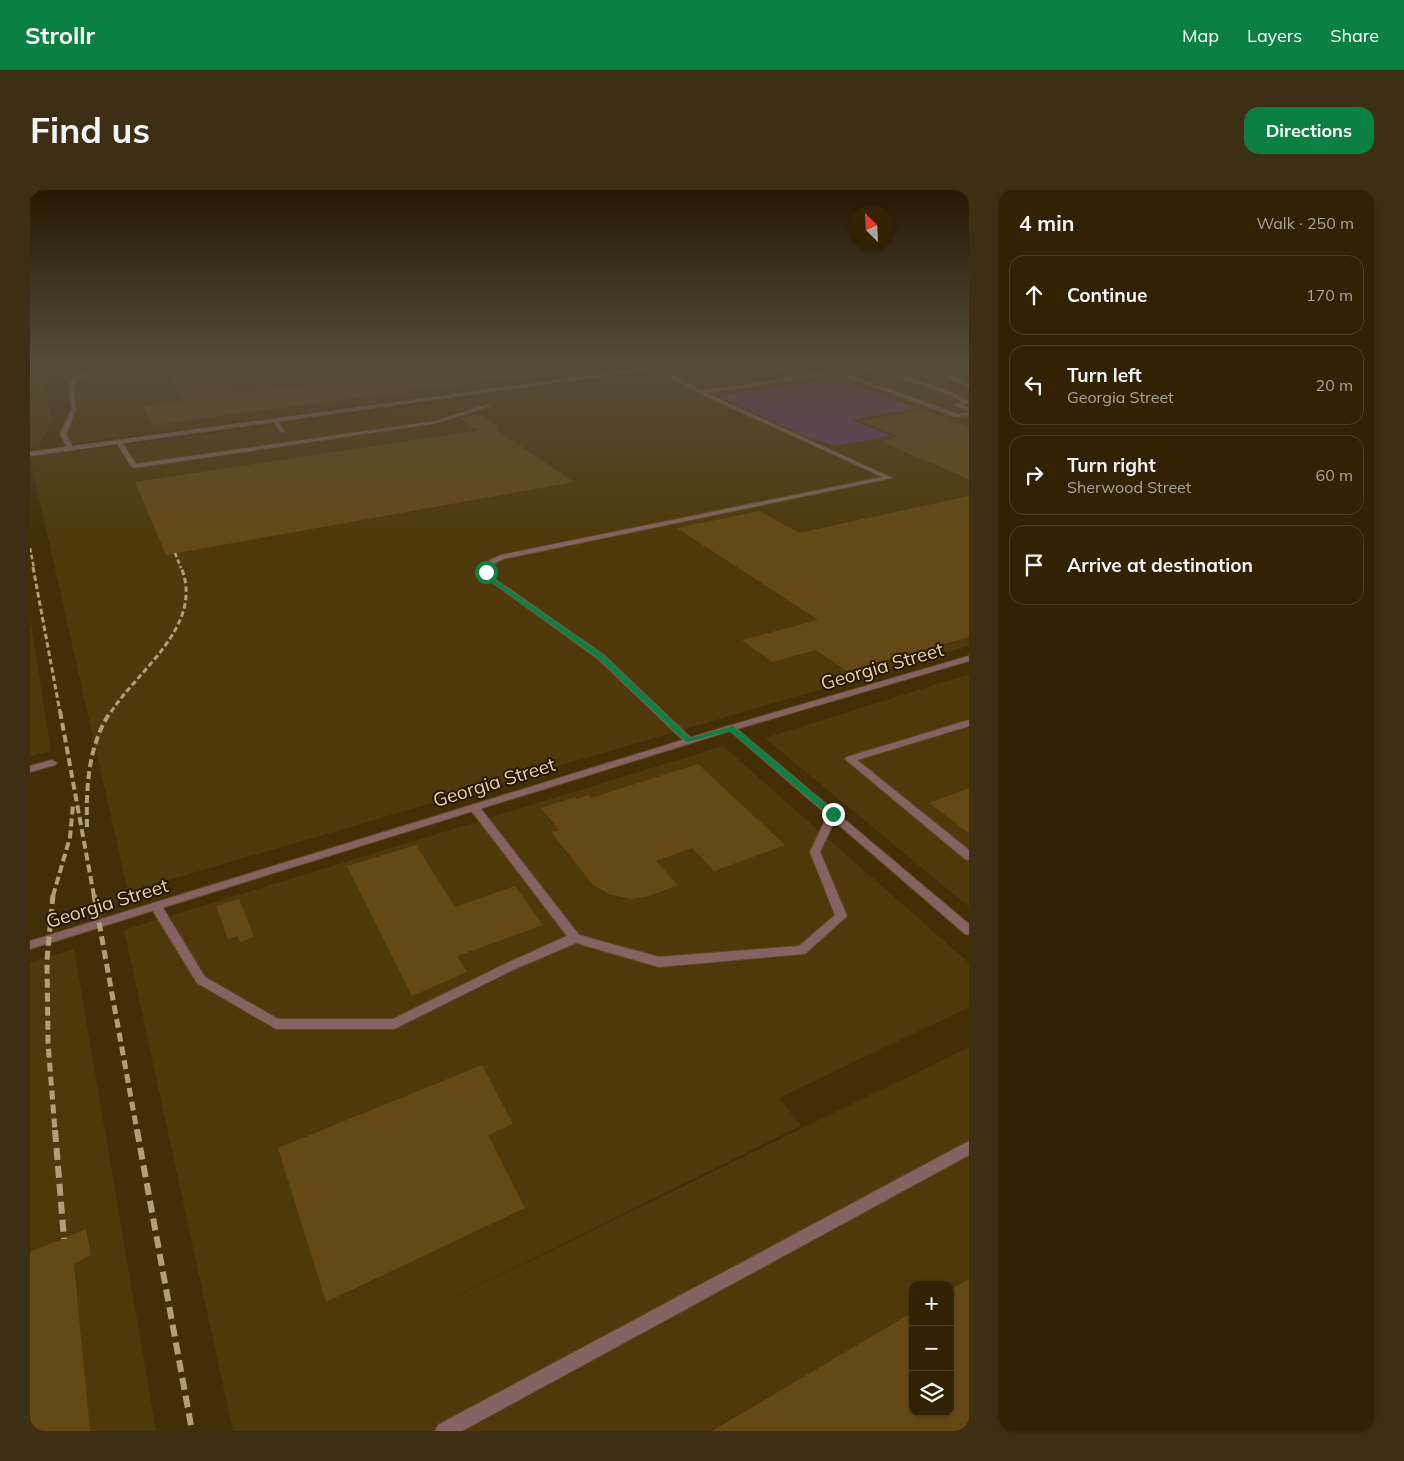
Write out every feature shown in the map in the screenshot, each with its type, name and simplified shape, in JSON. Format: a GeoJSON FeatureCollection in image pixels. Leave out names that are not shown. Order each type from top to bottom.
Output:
{"type":"FeatureCollection","features":[{"type":"Feature","properties":{"kind":"street"},"geometry":{"type":"LineString","coordinates":[[67,424],[63,434],[70,448]]}},
{"type":"Feature","properties":{"kind":"street"},"geometry":{"type":"LineString","coordinates":[[30,454],[246,424]]}},
{"type":"Feature","properties":{"kind":"street"},"geometry":{"type":"LineString","coordinates":[[278,424],[284,431]]}},
{"type":"Feature","properties":{"kind":"street"},"geometry":{"type":"LineString","coordinates":[[118,442],[134,466],[424,424]]}},
{"type":"Feature","properties":{"kind":"street"},"geometry":{"type":"LineString","coordinates":[[688,741],[601,657],[492,580],[486,572],[491,561],[501,557],[888,478],[770,424]]}},
{"type":"Feature","properties":{"kind":"street","name":"Georgia Street"},"geometry":{"type":"LineString","coordinates":[[30,945],[688,741],[969,658]]}},
{"type":"Feature","properties":{"kind":"street"},"geometry":{"type":"LineString","coordinates":[[969,723],[850,759],[969,856]]}},
{"type":"Feature","properties":{"kind":"street"},"geometry":{"type":"LineString","coordinates":[[731,728],[969,931]]}},
{"type":"Feature","properties":{"kind":"street"},"geometry":{"type":"LineString","coordinates":[[30,770],[52,763]]}},
{"type":"Feature","properties":{"kind":"street"},"geometry":{"type":"LineString","coordinates":[[474,807],[575,938],[659,962],[802,950],[842,916],[815,852],[833,814]]}},
{"type":"Feature","properties":{"kind":"street"},"geometry":{"type":"LineString","coordinates":[[156,906],[201,980],[276,1024],[394,1024],[511,966],[575,938]]}},
{"type":"Feature","properties":{"kind":"street"},"geometry":{"type":"LineString","coordinates":[[444,1431],[969,1148]]}},
{"type":"Feature","properties":{"kind":"shaded area"},"geometry":{"type":"Polygon","coordinates":[[[30,424],[50,424],[39,447],[30,448],[30,424]]]}},
{"type":"Feature","properties":{"kind":"shaded area"},"geometry":{"type":"Polygon","coordinates":[[[63,424],[219,424],[57,446],[63,442],[58,434],[63,424]]]}},
{"type":"Feature","properties":{"kind":"shaded area"},"geometry":{"type":"Polygon","coordinates":[[[279,424],[969,424],[969,646],[128,892],[30,458],[279,424]]]}},
{"type":"Feature","properties":{"kind":"shaded area"},"geometry":{"type":"Polygon","coordinates":[[[779,424],[862,424],[891,436],[835,446],[807,437],[779,424]]]}},
{"type":"Feature","properties":{"kind":"shaded area"},"geometry":{"type":"Polygon","coordinates":[[[30,617],[51,751],[30,756],[30,617]]]}},
{"type":"Feature","properties":{"kind":"shaded area"},"geometry":{"type":"Polygon","coordinates":[[[969,674],[969,907],[765,738],[969,674]]]}},
{"type":"Feature","properties":{"kind":"shaded area"},"geometry":{"type":"Polygon","coordinates":[[[723,746],[969,963],[969,1007],[779,1098],[801,1126],[392,1328],[969,1047],[969,1431],[233,1431],[124,930],[723,746]]]}},
{"type":"Feature","properties":{"kind":"shaded area"},"geometry":{"type":"Polygon","coordinates":[[[74,949],[156,1431],[30,1431],[30,962],[74,949]]]}},
{"type":"Feature","properties":{"kind":"building"},"geometry":{"type":"Polygon","coordinates":[[[468,424],[494,424],[499,427],[477,430],[468,424]]]}},
{"type":"Feature","properties":{"kind":"building"},"geometry":{"type":"Polygon","coordinates":[[[867,424],[961,424],[969,427],[969,479],[879,441],[899,437],[867,424]]]}},
{"type":"Feature","properties":{"kind":"building"},"geometry":{"type":"Polygon","coordinates":[[[494,428],[574,482],[166,555],[135,482],[494,428]]]}},
{"type":"Feature","properties":{"kind":"building"},"geometry":{"type":"Polygon","coordinates":[[[969,496],[969,637],[847,671],[816,650],[772,662],[742,640],[818,620],[677,528],[760,511],[799,533],[969,496]]]}},
{"type":"Feature","properties":{"kind":"building"},"geometry":{"type":"Polygon","coordinates":[[[698,764],[785,845],[714,871],[692,848],[656,861],[678,885],[646,897],[631,899],[609,894],[593,885],[551,832],[559,830],[541,808],[576,797],[577,799],[589,795],[591,798],[698,764]]]}},
{"type":"Feature","properties":{"kind":"building"},"geometry":{"type":"Polygon","coordinates":[[[969,788],[969,833],[929,803],[969,788]]]}},
{"type":"Feature","properties":{"kind":"building"},"geometry":{"type":"Polygon","coordinates":[[[416,845],[455,907],[515,886],[543,925],[457,956],[467,972],[412,996],[347,866],[416,845]]]}},
{"type":"Feature","properties":{"kind":"building"},"geometry":{"type":"Polygon","coordinates":[[[239,899],[254,937],[240,942],[238,936],[228,939],[216,906],[239,899]]]}},
{"type":"Feature","properties":{"kind":"building"},"geometry":{"type":"Polygon","coordinates":[[[482,1065],[513,1124],[488,1135],[525,1208],[326,1302],[278,1148],[482,1065]]]}},
{"type":"Feature","properties":{"kind":"building"},"geometry":{"type":"Polygon","coordinates":[[[86,1229],[91,1255],[74,1264],[90,1431],[30,1431],[30,1252],[86,1229]]]}},
{"type":"Feature","properties":{"kind":"building"},"geometry":{"type":"Polygon","coordinates":[[[969,1279],[969,1431],[712,1431],[909,1314],[909,1416],[954,1416],[954,1288],[969,1279]]]}},
{"type":"Feature","properties":{"kind":"railway"},"geometry":{"type":"LineString","coordinates":[[30,548],[34,568]]}},
{"type":"Feature","properties":{"kind":"railway"},"geometry":{"type":"LineString","coordinates":[[175,553],[181,568]]}},
{"type":"Feature","properties":{"kind":"railway"},"geometry":{"type":"LineString","coordinates":[[33,567],[60,712]]}},
{"type":"Feature","properties":{"kind":"railway"},"geometry":{"type":"LineString","coordinates":[[111,712],[166,645],[177,627],[184,608],[186,588],[181,567]]}},
{"type":"Feature","properties":{"kind":"railway"},"geometry":{"type":"LineString","coordinates":[[60,711],[94,896]]}},
{"type":"Feature","properties":{"kind":"railway"},"geometry":{"type":"LineString","coordinates":[[87,827],[88,782],[93,752],[103,724],[111,711]]}},
{"type":"Feature","properties":{"kind":"railway"},"geometry":{"type":"LineString","coordinates":[[53,896],[70,837],[73,805]]}},
{"type":"Feature","properties":{"kind":"railway"},"geometry":{"type":"LineString","coordinates":[[53,895],[47,960],[48,1043],[55,1131]]}},
{"type":"Feature","properties":{"kind":"railway"},"geometry":{"type":"LineString","coordinates":[[94,895],[137,1131]]}},
{"type":"Feature","properties":{"kind":"railway"},"geometry":{"type":"LineString","coordinates":[[55,1130],[64,1239]]}},
{"type":"Feature","properties":{"kind":"railway"},"geometry":{"type":"LineString","coordinates":[[137,1130],[192,1431]]}},
{"type":"Feature","properties":{"kind":"route"},"geometry":{"type":"LineString","coordinates":[[486,572],[492,580],[601,657],[688,741],[731,728],[833,814]]}}]}
